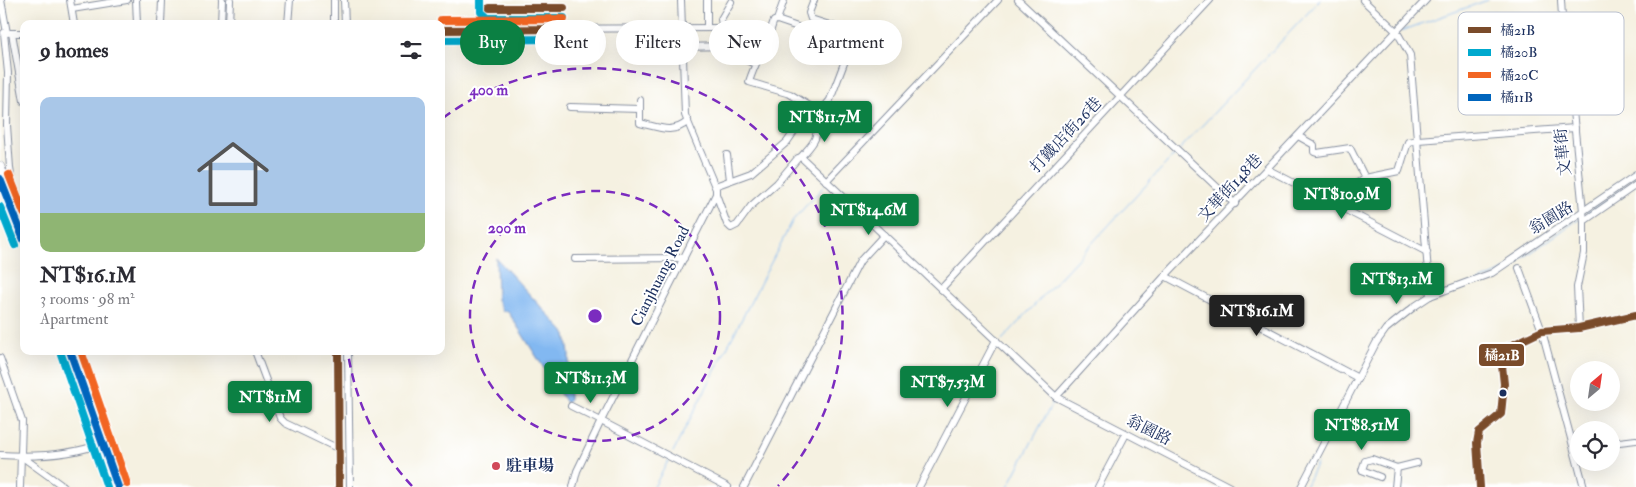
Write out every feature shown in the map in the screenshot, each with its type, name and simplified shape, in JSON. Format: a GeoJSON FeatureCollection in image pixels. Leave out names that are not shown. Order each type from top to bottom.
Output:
{"type":"FeatureCollection","features":[{"type":"Feature","properties":{"kind":"main road"},"geometry":{"type":"LineString","coordinates":[[0,166],[17,207]]}},
{"type":"Feature","properties":{"kind":"main road"},"geometry":{"type":"LineString","coordinates":[[0,179],[17,207]]}},
{"type":"Feature","properties":{"kind":"main road"},"geometry":{"type":"LineString","coordinates":[[67,355],[118,487]]}},
{"type":"Feature","properties":{"kind":"main road"},"geometry":{"type":"LineString","coordinates":[[71,355],[112,487]]}},
{"type":"Feature","properties":{"kind":"street"},"geometry":{"type":"LineString","coordinates":[[0,213],[17,207],[10,168],[7,124],[8,73],[6,33],[1,0]]}},
{"type":"Feature","properties":{"kind":"street"},"geometry":{"type":"LineString","coordinates":[[70,0],[73,20]]}},
{"type":"Feature","properties":{"kind":"street"},"geometry":{"type":"LineString","coordinates":[[72,9],[127,0]]}},
{"type":"Feature","properties":{"kind":"street"},"geometry":{"type":"LineString","coordinates":[[136,0],[137,20]]}},
{"type":"Feature","properties":{"kind":"street"},"geometry":{"type":"LineString","coordinates":[[161,20],[162,0]]}},
{"type":"Feature","properties":{"kind":"street"},"geometry":{"type":"LineString","coordinates":[[221,20],[222,0]]}},
{"type":"Feature","properties":{"kind":"street"},"geometry":{"type":"LineString","coordinates":[[229,20],[230,0]]}},
{"type":"Feature","properties":{"kind":"street"},"geometry":{"type":"LineString","coordinates":[[288,20],[290,0]]}},
{"type":"Feature","properties":{"kind":"street"},"geometry":{"type":"LineString","coordinates":[[334,0],[334,20]]}},
{"type":"Feature","properties":{"kind":"street"},"geometry":{"type":"LineString","coordinates":[[344,0],[345,20]]}},
{"type":"Feature","properties":{"kind":"street"},"geometry":{"type":"LineString","coordinates":[[681,0],[682,20]]}},
{"type":"Feature","properties":{"kind":"street"},"geometry":{"type":"LineString","coordinates":[[699,28],[706,28],[707,0]]}},
{"type":"Feature","properties":{"kind":"street"},"geometry":{"type":"LineString","coordinates":[[777,20],[784,0]]}},
{"type":"Feature","properties":{"kind":"street"},"geometry":{"type":"LineString","coordinates":[[814,0],[809,13],[811,19],[814,20]]}},
{"type":"Feature","properties":{"kind":"street"},"geometry":{"type":"LineString","coordinates":[[826,181],[998,0]]}},
{"type":"Feature","properties":{"kind":"street"},"geometry":{"type":"LineString","coordinates":[[1018,0],[1235,204]]}},
{"type":"Feature","properties":{"kind":"street","name":"打鐵店街26巷"},"geometry":{"type":"LineString","coordinates":[[941,289],[1210,0]]}},
{"type":"Feature","properties":{"kind":"street"},"geometry":{"type":"LineString","coordinates":[[1363,0],[1398,31],[1410,55],[1430,296]]}},
{"type":"Feature","properties":{"kind":"street","name":"文華街148巷"},"geometry":{"type":"LineString","coordinates":[[1055,395],[1426,0]]}},
{"type":"Feature","properties":{"kind":"street"},"geometry":{"type":"LineString","coordinates":[[722,20],[722,16],[732,2]]}},
{"type":"Feature","properties":{"kind":"street"},"geometry":{"type":"LineString","coordinates":[[525,29],[616,29]]}},
{"type":"Feature","properties":{"kind":"street"},"geometry":{"type":"LineString","coordinates":[[6,33],[20,33]]}},
{"type":"Feature","properties":{"kind":"street"},"geometry":{"type":"LineString","coordinates":[[6,33],[20,78]]}},
{"type":"Feature","properties":{"kind":"street"},"geometry":{"type":"LineString","coordinates":[[683,65],[684,106],[688,121],[715,186],[727,224],[731,228],[737,225],[751,206],[768,192],[801,157],[817,135],[818,129],[814,120]]}},
{"type":"Feature","properties":{"kind":"street"},"geometry":{"type":"LineString","coordinates":[[755,65],[748,82],[790,94],[821,113]]}},
{"type":"Feature","properties":{"kind":"street"},"geometry":{"type":"LineString","coordinates":[[715,186],[751,174],[787,142],[802,120],[814,120],[830,100],[843,65]]}},
{"type":"Feature","properties":{"kind":"street"},"geometry":{"type":"LineString","coordinates":[[640,100],[640,123],[675,130],[682,127],[688,121]]}},
{"type":"Feature","properties":{"kind":"street"},"geometry":{"type":"LineString","coordinates":[[570,108],[640,108]]}},
{"type":"Feature","properties":{"kind":"street","name":"文華街"},"geometry":{"type":"LineString","coordinates":[[1573,115],[1582,211]]}},
{"type":"Feature","properties":{"kind":"street"},"geometry":{"type":"LineString","coordinates":[[1339,189],[1351,187],[1365,178],[1399,171],[1408,142],[1575,128]]}},
{"type":"Feature","properties":{"kind":"street"},"geometry":{"type":"LineString","coordinates":[[1298,136],[1314,145],[1314,152],[1317,153],[1350,148],[1365,178]]}},
{"type":"Feature","properties":{"kind":"street"},"geometry":{"type":"LineString","coordinates":[[727,155],[730,180]]}},
{"type":"Feature","properties":{"kind":"street","name":"翁園路"},"geometry":{"type":"LineString","coordinates":[[801,157],[1055,395],[1230,487]]}},
{"type":"Feature","properties":{"kind":"street"},"geometry":{"type":"LineString","coordinates":[[1267,169],[1427,252]]}},
{"type":"Feature","properties":{"kind":"street"},"geometry":{"type":"LineString","coordinates":[[1582,211],[1636,175]]}},
{"type":"Feature","properties":{"kind":"street"},"geometry":{"type":"LineString","coordinates":[[1584,221],[1636,185]]}},
{"type":"Feature","properties":{"kind":"street","name":"Cianjhuang Road"},"geometry":{"type":"LineString","coordinates":[[572,487],[577,471],[601,421],[716,194]]}},
{"type":"Feature","properties":{"kind":"street","name":"翁園路"},"geometry":{"type":"LineString","coordinates":[[1301,487],[1376,344],[1386,329],[1430,296],[1492,272],[1582,211],[1584,221],[1584,253],[1577,287],[1579,328]]}},
{"type":"Feature","properties":{"kind":"street"},"geometry":{"type":"LineString","coordinates":[[744,487],[860,261],[884,235]]}},
{"type":"Feature","properties":{"kind":"street"},"geometry":{"type":"LineString","coordinates":[[575,259],[684,258]]}},
{"type":"Feature","properties":{"kind":"street"},"geometry":{"type":"LineString","coordinates":[[1519,268],[1542,331],[1570,427]]}},
{"type":"Feature","properties":{"kind":"street"},"geometry":{"type":"LineString","coordinates":[[1165,276],[1358,378]]}},
{"type":"Feature","properties":{"kind":"street"},"geometry":{"type":"LineString","coordinates":[[1480,487],[1477,437],[1482,428],[1498,417],[1502,408],[1504,384],[1501,356],[1506,348],[1542,331],[1579,328],[1636,315]]}},
{"type":"Feature","properties":{"kind":"street"},"geometry":{"type":"LineString","coordinates":[[919,487],[996,340]]}},
{"type":"Feature","properties":{"kind":"street"},"geometry":{"type":"LineString","coordinates":[[256,355],[280,418],[339,448]]}},
{"type":"Feature","properties":{"kind":"street"},"geometry":{"type":"LineString","coordinates":[[338,355],[339,487]]}},
{"type":"Feature","properties":{"kind":"street"},"geometry":{"type":"LineString","coordinates":[[348,355],[350,487]]}},
{"type":"Feature","properties":{"kind":"street"},"geometry":{"type":"LineString","coordinates":[[0,358],[22,421],[20,487]]}},
{"type":"Feature","properties":{"kind":"street"},"geometry":{"type":"LineString","coordinates":[[570,406],[728,487]]}},
{"type":"Feature","properties":{"kind":"street"},"geometry":{"type":"LineString","coordinates":[[1098,487],[1126,434]]}},
{"type":"Feature","properties":{"kind":"street"},"geometry":{"type":"LineString","coordinates":[[1620,442],[1636,440]]}},
{"type":"Feature","properties":{"kind":"street"},"geometry":{"type":"LineString","coordinates":[[0,454],[21,456],[60,454],[100,444]]}},
{"type":"Feature","properties":{"kind":"street"},"geometry":{"type":"LineString","coordinates":[[21,456],[64,487]]}},
{"type":"Feature","properties":{"kind":"street"},"geometry":{"type":"LineString","coordinates":[[1380,477],[1362,470],[1365,461],[1372,459],[1397,468],[1417,463]]}},
{"type":"Feature","properties":{"kind":"street"},"geometry":{"type":"LineString","coordinates":[[1395,487],[1397,468]]}},
{"type":"Feature","properties":{"kind":"street"},"geometry":{"type":"LineString","coordinates":[[1581,471],[1584,487]]}},
{"type":"Feature","properties":{"kind":"water"},"geometry":{"type":"Polygon","coordinates":[[[496,258],[566,334],[569,354],[569,401],[566,403],[507,310],[503,312],[497,300],[496,258]]]}},
{"type":"Feature","properties":{"kind":"waterway"},"geometry":{"type":"LineString","coordinates":[[1180,149],[1320,0]]}},
{"type":"Feature","properties":{"kind":"waterway"},"geometry":{"type":"LineString","coordinates":[[1401,31],[1488,0]]}},
{"type":"Feature","properties":{"kind":"waterway"},"geometry":{"type":"LineString","coordinates":[[224,15],[224,20]]}},
{"type":"Feature","properties":{"kind":"waterway"},"geometry":{"type":"LineString","coordinates":[[1001,341],[1177,152]]}},
{"type":"Feature","properties":{"kind":"waterway"},"geometry":{"type":"LineString","coordinates":[[1587,213],[1636,180]]}},
{"type":"Feature","properties":{"kind":"waterway"},"geometry":{"type":"LineString","coordinates":[[673,452],[793,220],[824,186]]}},
{"type":"Feature","properties":{"kind":"waterway"},"geometry":{"type":"LineString","coordinates":[[1470,285],[1506,270],[1580,218]]}},
{"type":"Feature","properties":{"kind":"waterway"},"geometry":{"type":"LineString","coordinates":[[1430,300],[1452,292]]}},
{"type":"Feature","properties":{"kind":"waterway"},"geometry":{"type":"LineString","coordinates":[[1008,487],[1055,398]]}},
{"type":"Feature","properties":{"kind":"waterway"},"geometry":{"type":"LineString","coordinates":[[654,487],[668,461]]}},
{"type":"Feature","properties":{"kind":"waterway"},"geometry":{"type":"LineString","coordinates":[[1305,487],[1317,463]]}},
{"type":"Feature","properties":{"kind":"tunnel"},"geometry":{"type":"LineString","coordinates":[[445,30],[460,30]]}},
{"type":"Feature","properties":{"kind":"transit line","name":"橘20B"},"geometry":{"type":"LineString","coordinates":[[481,0],[481,12],[488,18],[564,18]]}},
{"type":"Feature","properties":{"kind":"transit line","name":"橘21B"},"geometry":{"type":"LineString","coordinates":[[490,8],[564,8]]}},
{"type":"Feature","properties":{"kind":"transit line","name":"橘20C"},"geometry":{"type":"LineString","coordinates":[[441,20],[564,19]]}},
{"type":"Feature","properties":{"kind":"transit line","name":"橘21B"},"geometry":{"type":"LineString","coordinates":[[445,30],[535,29]]}},
{"type":"Feature","properties":{"kind":"transit line","name":"橘20B"},"geometry":{"type":"LineString","coordinates":[[445,40],[535,39]]}},
{"type":"Feature","properties":{"kind":"transit line","name":"橘20C"},"geometry":{"type":"LineString","coordinates":[[9,175],[20,203]]}},
{"type":"Feature","properties":{"kind":"transit line","name":"橘11B"},"geometry":{"type":"LineString","coordinates":[[0,179],[20,230]]}},
{"type":"Feature","properties":{"kind":"transit line","name":"橘20B"},"geometry":{"type":"LineString","coordinates":[[0,207],[15,245]]}},
{"type":"Feature","properties":{"kind":"transit line","name":"橘21B"},"geometry":{"type":"LineString","coordinates":[[1480,487],[1477,443],[1479,432],[1501,414],[1504,384],[1501,356],[1506,348],[1542,331],[1579,328],[1636,315]]}},
{"type":"Feature","properties":{"kind":"transit line","name":"橘20B"},"geometry":{"type":"LineString","coordinates":[[61,355],[107,487]]}},
{"type":"Feature","properties":{"kind":"transit line","name":"橘11B"},"geometry":{"type":"LineString","coordinates":[[71,355],[118,487]]}},
{"type":"Feature","properties":{"kind":"transit line","name":"橘20C"},"geometry":{"type":"LineString","coordinates":[[82,355],[127,484]]}},
{"type":"Feature","properties":{"kind":"transit line","name":"橘21B"},"geometry":{"type":"LineString","coordinates":[[338,355],[339,487]]}},
{"type":"Feature","properties":{"kind":"place","name":"駐車場"},"geometry":{"type":"Point","coordinates":[496,466]}}]}
